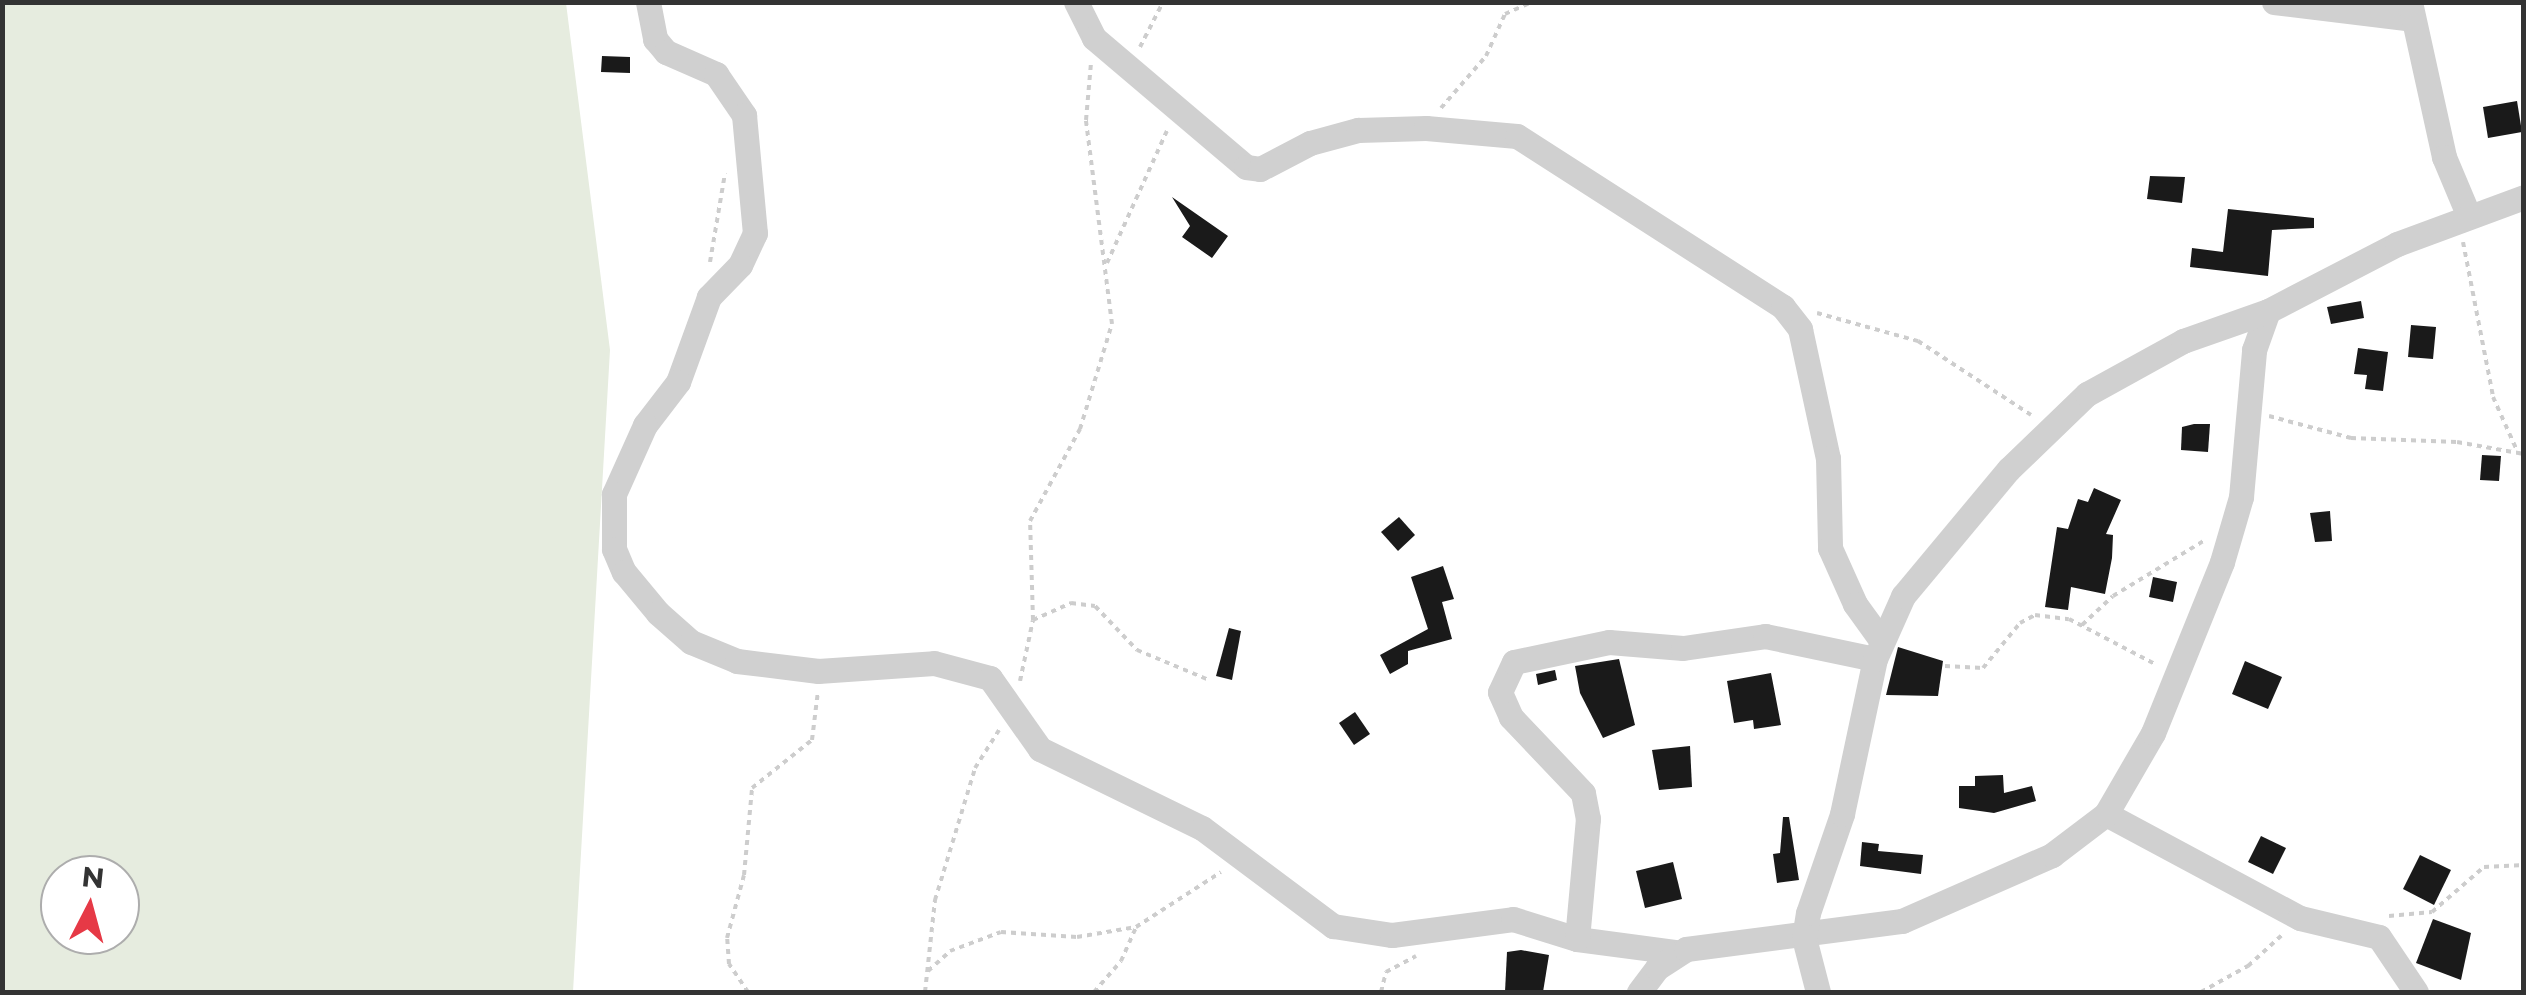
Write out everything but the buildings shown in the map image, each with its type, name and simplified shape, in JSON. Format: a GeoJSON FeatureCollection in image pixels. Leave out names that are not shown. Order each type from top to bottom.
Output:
{"type":"FeatureCollection","features":[{"type":"Feature","properties":{"kind":"street"},"geometry":{"type":"LineString","coordinates":[[648,2],[655,40],[666,52],[716,74],[744,115],[755,233],[740,265],[708,296],[678,382],[645,425],[614,494],[614,549],[624,572],[691,642],[737,661],[818,672],[962,666],[990,678],[1040,750],[1202,828],[1313,915],[1352,932],[1392,936],[1496,918],[1577,939],[1676,952],[1804,938],[1902,921],[2052,855],[2106,814],[2178,675],[2233,525],[2250,414],[2254,350],[2268,311]]}},
{"type":"Feature","properties":{"kind":"street"},"geometry":{"type":"LineString","coordinates":[[1076,2],[1094,38],[1192,116],[1229,159],[1260,168],[1310,143],[1358,130],[1426,128],[1517,136],[1691,242],[1782,307],[1800,330],[1828,458],[1830,548],[1878,649]]}},
{"type":"Feature","properties":{"kind":"street"},"geometry":{"type":"LineString","coordinates":[[2274,2],[2411,11],[2444,157],[2464,215]]}},
{"type":"Feature","properties":{"kind":"street"},"geometry":{"type":"LineString","coordinates":[[1818,992],[1804,938],[1842,814],[1878,649],[1934,552],[2047,428],[2130,368],[2268,311],[2290,294],[2464,215],[2524,197]]}},
{"type":"Feature","properties":{"kind":"street"},"geometry":{"type":"LineString","coordinates":[[1577,939],[1575,905],[1588,819],[1583,793],[1511,717],[1500,692],[1514,662],[1610,642],[1683,648],[1765,636],[1878,649]]}},
{"type":"Feature","properties":{"kind":"street"},"geometry":{"type":"LineString","coordinates":[[2106,814],[2300,918],[2379,937],[2416,992]]}},
{"type":"Feature","properties":{"kind":"street"},"geometry":{"type":"LineString","coordinates":[[1639,992],[1676,952]]}},
{"type":"Feature","properties":{"kind":"path"},"geometry":{"type":"LineString","coordinates":[[1130,70],[1163,2]]}},
{"type":"Feature","properties":{"kind":"path"},"geometry":{"type":"LineString","coordinates":[[1426,128],[1486,56],[1505,14],[1532,2]]}},
{"type":"Feature","properties":{"kind":"path"},"geometry":{"type":"LineString","coordinates":[[925,992],[935,900],[975,768],[1014,712],[1033,620],[1030,521],[1080,429],[1102,365],[1114,300],[1086,120],[1094,38]]}},
{"type":"Feature","properties":{"kind":"path"},"geometry":{"type":"LineString","coordinates":[[1106,264],[1169,128],[1192,116]]}},
{"type":"Feature","properties":{"kind":"path"},"geometry":{"type":"LineString","coordinates":[[708,296],[711,230],[728,162]]}},
{"type":"Feature","properties":{"kind":"path"},"geometry":{"type":"LineString","coordinates":[[2464,215],[2493,397],[2521,453]]}},
{"type":"Feature","properties":{"kind":"path"},"geometry":{"type":"LineString","coordinates":[[1782,307],[1862,321],[1918,340],[1984,378],[2047,428]]}},
{"type":"Feature","properties":{"kind":"path"},"geometry":{"type":"LineString","coordinates":[[2250,414],[2350,438],[2457,442],[2521,453]]}},
{"type":"Feature","properties":{"kind":"path"},"geometry":{"type":"LineString","coordinates":[[2082,625],[2113,596],[2233,525]]}},
{"type":"Feature","properties":{"kind":"path"},"geometry":{"type":"LineString","coordinates":[[1033,620],[1071,603],[1095,606],[1138,650],[1209,680]]}},
{"type":"Feature","properties":{"kind":"path"},"geometry":{"type":"LineString","coordinates":[[1945,666],[1982,668],[2027,616],[2082,625],[2178,675]]}},
{"type":"Feature","properties":{"kind":"path"},"geometry":{"type":"LineString","coordinates":[[748,992],[729,964],[728,938],[744,875],[752,788],[812,740],[818,672]]}},
{"type":"Feature","properties":{"kind":"path"},"geometry":{"type":"LineString","coordinates":[[928,971],[972,940],[1001,932],[1077,936],[1136,927],[1245,859]]}},
{"type":"Feature","properties":{"kind":"path"},"geometry":{"type":"LineString","coordinates":[[2376,917],[2432,912],[2484,867],[2524,865]]}},
{"type":"Feature","properties":{"kind":"path"},"geometry":{"type":"LineString","coordinates":[[2201,992],[2248,966],[2300,918]]}},
{"type":"Feature","properties":{"kind":"path"},"geometry":{"type":"LineString","coordinates":[[1094,992],[1121,960],[1136,927]]}},
{"type":"Feature","properties":{"kind":"path"},"geometry":{"type":"LineString","coordinates":[[1381,992],[1386,972],[1423,952]]}},
{"type":"Feature","properties":{"kind":"shaded area"},"geometry":{"type":"Polygon","coordinates":[[[2,3],[566,3],[610,350],[573,992],[3,992],[2,3]]]}}]}
